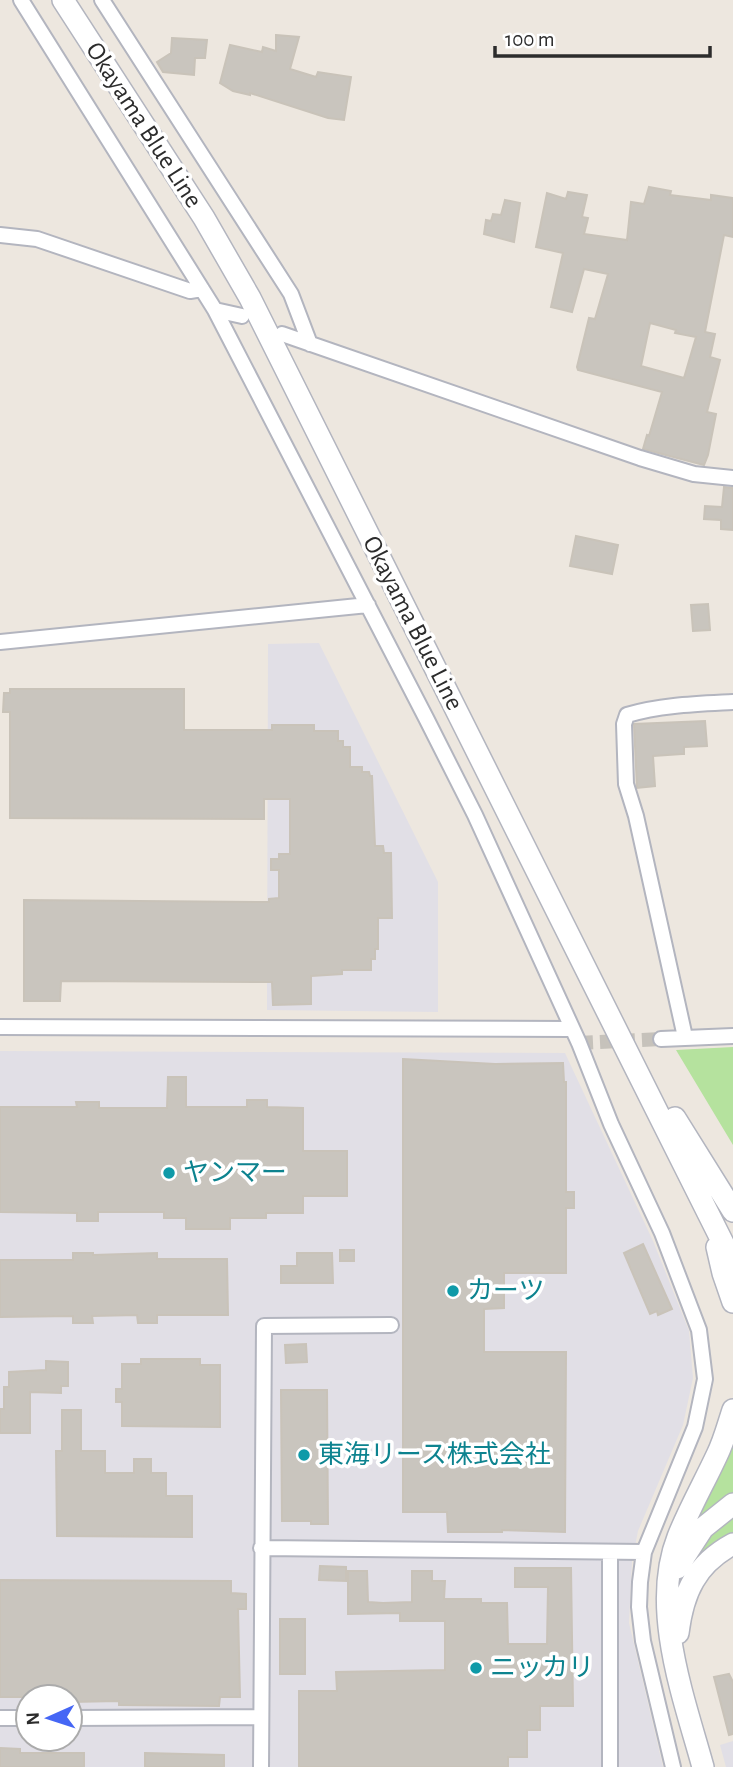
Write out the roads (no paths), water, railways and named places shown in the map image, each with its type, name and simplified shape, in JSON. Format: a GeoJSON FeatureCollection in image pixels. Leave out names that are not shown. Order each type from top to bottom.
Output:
{"type":"FeatureCollection","features":[{"type":"Feature","properties":{"kind":"main road","name":"Okayama Blue Line"},"geometry":{"type":"LineString","coordinates":[[63,0],[204,218],[250,298],[733,1263]]}},
{"type":"Feature","properties":{"kind":"main road"},"geometry":{"type":"LineString","coordinates":[[609,1013],[733,1211]]}},
{"type":"Feature","properties":{"kind":"main road"},"geometry":{"type":"LineString","coordinates":[[711,1219],[723,1273],[733,1302]]}},
{"type":"Feature","properties":{"kind":"main road"},"geometry":{"type":"LineString","coordinates":[[703,1767],[674,1662],[669,1632],[670,1567],[677,1539],[719,1452],[733,1410]]}},
{"type":"Feature","properties":{"kind":"main road"},"geometry":{"type":"LineString","coordinates":[[668,1604],[677,1568],[690,1545],[703,1528],[733,1504]]}},
{"type":"Feature","properties":{"kind":"main road"},"geometry":{"type":"LineString","coordinates":[[674,1662],[681,1609],[696,1573],[716,1553],[733,1544]]}},
{"type":"Feature","properties":{"kind":"street"},"geometry":{"type":"LineString","coordinates":[[21,0],[215,310],[368,605],[475,816],[662,1233],[699,1330],[705,1379],[695,1427],[644,1552],[639,1608],[643,1641],[673,1767]]}},
{"type":"Feature","properties":{"kind":"street"},"geometry":{"type":"LineString","coordinates":[[102,0],[291,294],[310,344]]}},
{"type":"Feature","properties":{"kind":"street"},"geometry":{"type":"LineString","coordinates":[[0,235],[37,239],[191,291],[202,289]]}},
{"type":"Feature","properties":{"kind":"street"},"geometry":{"type":"LineString","coordinates":[[215,310],[242,316]]}},
{"type":"Feature","properties":{"kind":"street"},"geometry":{"type":"LineString","coordinates":[[282,334],[640,458],[694,474],[733,478]]}},
{"type":"Feature","properties":{"kind":"street"},"geometry":{"type":"LineString","coordinates":[[0,642],[368,605]]}},
{"type":"Feature","properties":{"kind":"street"},"geometry":{"type":"LineString","coordinates":[[685,1037],[636,816],[626,784],[624,724],[627,715],[641,711],[733,702]]}},
{"type":"Feature","properties":{"kind":"street"},"geometry":{"type":"LineString","coordinates":[[0,1027],[571,1029]]}},
{"type":"Feature","properties":{"kind":"street"},"geometry":{"type":"LineString","coordinates":[[661,1039],[733,1036]]}},
{"type":"Feature","properties":{"kind":"street"},"geometry":{"type":"LineString","coordinates":[[261,1767],[264,1326],[391,1325]]}},
{"type":"Feature","properties":{"kind":"street"},"geometry":{"type":"LineString","coordinates":[[261,1548],[644,1552]]}},
{"type":"Feature","properties":{"kind":"street"},"geometry":{"type":"LineString","coordinates":[[610,1552],[610,1767]]}},
{"type":"Feature","properties":{"kind":"street"},"geometry":{"type":"LineString","coordinates":[[84,1718],[261,1717]]}},
{"type":"Feature","properties":{"kind":"tunnel"},"geometry":{"type":"LineString","coordinates":[[579,1043],[661,1039]]}},
{"type":"Feature","properties":{"kind":"place","name":"ヤンマー"},"geometry":{"type":"Point","coordinates":[169,1173]}},
{"type":"Feature","properties":{"kind":"place","name":"カーツ"},"geometry":{"type":"Point","coordinates":[453,1291]}},
{"type":"Feature","properties":{"kind":"place","name":"東海リース株式会社"},"geometry":{"type":"Point","coordinates":[304,1455]}},
{"type":"Feature","properties":{"kind":"place","name":"ニッカリ"},"geometry":{"type":"Point","coordinates":[476,1668]}}]}
